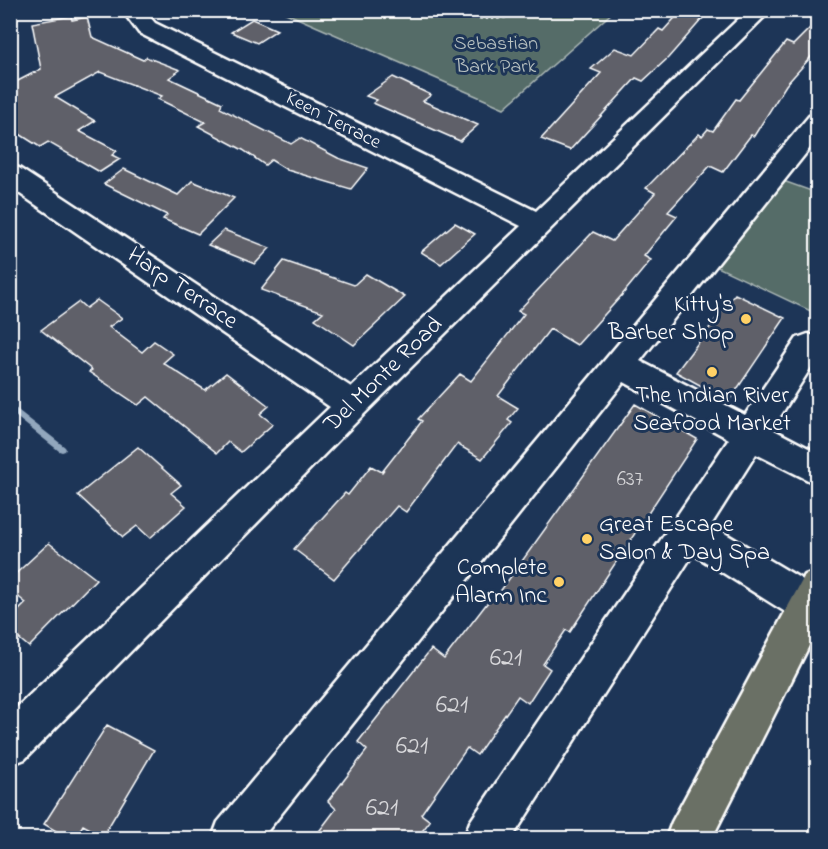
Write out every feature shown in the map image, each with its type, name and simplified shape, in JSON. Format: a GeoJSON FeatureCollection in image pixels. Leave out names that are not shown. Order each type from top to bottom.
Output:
{"type":"FeatureCollection","features":[{"type":"Feature","properties":{"kind":"main road"},"geometry":{"type":"LineString","coordinates":[[688,838],[813,597]]}},
{"type":"Feature","properties":{"kind":"street","name":"Keen Terrace"},"geometry":{"type":"LineString","coordinates":[[132,10],[147,28],[539,224]]}},
{"type":"Feature","properties":{"kind":"street","name":"Del Monte Road"},"geometry":{"type":"LineString","coordinates":[[10,744],[352,405],[761,10]]}},
{"type":"Feature","properties":{"kind":"street"},"geometry":{"type":"LineString","coordinates":[[234,838],[620,365],[806,153],[818,121]]}},
{"type":"Feature","properties":{"kind":"street","name":"Harp Terrace"},"geometry":{"type":"LineString","coordinates":[[10,174],[352,405]]}},
{"type":"Feature","properties":{"kind":"street"},"geometry":{"type":"LineString","coordinates":[[486,838],[808,346],[818,350]]}},
{"type":"Feature","properties":{"kind":"street"},"geometry":{"type":"LineString","coordinates":[[620,365],[818,470]]}},
{"type":"Feature","properties":{"kind":"street"},"geometry":{"type":"LineString","coordinates":[[688,531],[813,597]]}},
{"type":"Feature","properties":{"kind":"path"},"geometry":{"type":"LineString","coordinates":[[444,10],[495,20],[517,17],[526,10]]}},
{"type":"Feature","properties":{"kind":"green space","name":"Sebastian Bark Park"},"geometry":{"type":"Polygon","coordinates":[[[281,11],[614,11],[504,108],[281,11]]]}},
{"type":"Feature","properties":{"kind":"green space"},"geometry":{"type":"Polygon","coordinates":[[[775,178],[817,193],[817,314],[709,263],[775,178]]]}},
{"type":"Feature","properties":{"kind":"building"},"geometry":{"type":"Polygon","coordinates":[[[682,10],[710,10],[668,58],[643,81],[636,78],[570,150],[541,139],[601,73],[591,69],[615,48],[634,55],[659,29],[663,31],[682,10]]]}},
{"type":"Feature","properties":{"kind":"building"},"geometry":{"type":"Polygon","coordinates":[[[71,16],[72,20],[87,17],[92,37],[143,60],[146,57],[180,70],[169,78],[222,103],[220,108],[291,144],[300,138],[338,158],[368,168],[351,189],[287,170],[271,160],[265,165],[243,150],[198,126],[205,122],[158,99],[162,96],[100,72],[55,97],[95,121],[79,131],[117,151],[112,155],[120,159],[100,172],[48,142],[40,147],[10,128],[10,85],[41,69],[32,23],[71,16]]]}},
{"type":"Feature","properties":{"kind":"building"},"geometry":{"type":"Polygon","coordinates":[[[252,19],[277,30],[257,43],[231,32],[252,19]]]}},
{"type":"Feature","properties":{"kind":"building"},"geometry":{"type":"Polygon","coordinates":[[[818,20],[818,49],[786,85],[754,136],[751,135],[723,172],[710,166],[668,212],[677,216],[644,256],[651,260],[622,295],[577,345],[550,329],[498,396],[518,408],[508,420],[512,423],[482,459],[457,444],[406,512],[397,506],[334,579],[294,549],[345,493],[348,495],[371,466],[382,472],[422,421],[418,419],[460,374],[471,381],[524,314],[518,311],[593,232],[612,241],[655,193],[646,188],[699,134],[702,136],[708,129],[713,131],[736,99],[739,100],[786,42],[793,45],[818,20]]]}},
{"type":"Feature","properties":{"kind":"building"},"geometry":{"type":"Polygon","coordinates":[[[393,77],[431,95],[423,101],[478,125],[460,141],[373,103],[377,100],[366,96],[393,77]]]}},
{"type":"Feature","properties":{"kind":"building"},"geometry":{"type":"Polygon","coordinates":[[[124,169],[178,195],[192,181],[234,198],[198,234],[163,219],[167,215],[104,184],[124,169]]]}},
{"type":"Feature","properties":{"kind":"building"},"geometry":{"type":"Polygon","coordinates":[[[455,223],[475,234],[441,264],[421,252],[455,223]]]}},
{"type":"Feature","properties":{"kind":"building"},"geometry":{"type":"Polygon","coordinates":[[[224,230],[270,248],[255,264],[208,245],[224,230]]]}},
{"type":"Feature","properties":{"kind":"building"},"geometry":{"type":"Polygon","coordinates":[[[284,261],[354,285],[366,274],[405,297],[354,345],[315,319],[323,312],[261,290],[284,261]]]}},
{"type":"Feature","properties":{"kind":"building"},"geometry":{"type":"Polygon","coordinates":[[[735,294],[785,318],[729,401],[676,372],[735,294]]]}},
{"type":"Feature","properties":{"kind":"building"},"geometry":{"type":"Polygon","coordinates":[[[97,300],[122,318],[109,327],[142,352],[154,341],[173,354],[163,363],[205,390],[226,373],[269,406],[260,414],[273,424],[241,452],[228,442],[217,453],[148,397],[138,405],[89,372],[92,370],[41,330],[79,302],[86,308],[97,300]]]}},
{"type":"Feature","properties":{"kind":"building"},"geometry":{"type":"Polygon","coordinates":[[[635,404],[697,439],[570,632],[566,630],[543,664],[550,669],[528,703],[518,696],[477,755],[467,748],[421,814],[430,821],[417,838],[314,838],[336,809],[328,801],[367,750],[358,742],[431,649],[444,659],[491,598],[494,600],[635,404]]]}},
{"type":"Feature","properties":{"kind":"building"},"geometry":{"type":"Polygon","coordinates":[[[138,447],[181,485],[171,493],[186,506],[150,538],[137,526],[123,537],[78,495],[138,447]]]}},
{"type":"Feature","properties":{"kind":"building"},"geometry":{"type":"Polygon","coordinates":[[[49,543],[96,579],[29,647],[10,631],[10,619],[26,603],[10,590],[10,579],[49,543]]]}},
{"type":"Feature","properties":{"kind":"building"},"geometry":{"type":"Polygon","coordinates":[[[107,725],[154,750],[103,836],[83,825],[75,838],[68,838],[44,824],[107,725]]]}},
{"type":"Feature","properties":{"kind":"waterway"},"geometry":{"type":"LineString","coordinates":[[10,407],[62,449]]}},
{"type":"Feature","properties":{"kind":"place","name":"Kitty's Barber Shop"},"geometry":{"type":"Point","coordinates":[746,319]}},
{"type":"Feature","properties":{"kind":"place","name":"The Indian River Seafood Market"},"geometry":{"type":"Point","coordinates":[712,372]}},
{"type":"Feature","properties":{"kind":"place","name":"Great Escape Salon & Day Spa"},"geometry":{"type":"Point","coordinates":[587,539]}},
{"type":"Feature","properties":{"kind":"place","name":"Complete Alarm Inc"},"geometry":{"type":"Point","coordinates":[559,582]}}]}
